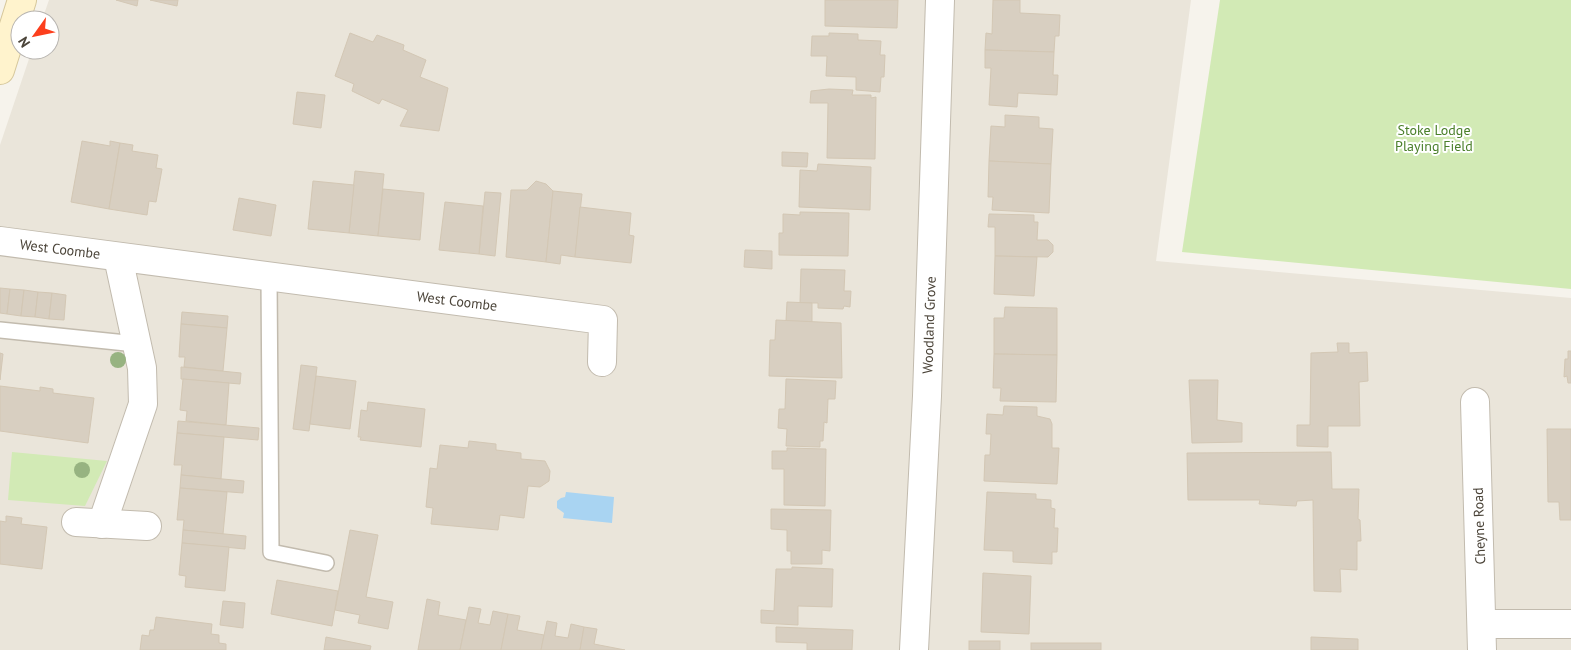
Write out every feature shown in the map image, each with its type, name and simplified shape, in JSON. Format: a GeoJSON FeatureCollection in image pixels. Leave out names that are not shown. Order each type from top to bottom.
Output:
{"type":"FeatureCollection","features":[{"type":"Feature","properties":{"kind":"street"},"geometry":{"type":"LineString","coordinates":[[0,70],[22,0]]}},
{"type":"Feature","properties":{"kind":"street","name":"Woodland Grove"},"geometry":{"type":"LineString","coordinates":[[914,650],[927,396],[940,0]]}},
{"type":"Feature","properties":{"kind":"street","name":"West Coombe"},"geometry":{"type":"LineString","coordinates":[[0,241],[604,320],[602,362]]}},
{"type":"Feature","properties":{"kind":"street"},"geometry":{"type":"LineString","coordinates":[[118,257],[142,368],[143,404],[89,523],[147,526]]}},
{"type":"Feature","properties":{"kind":"street","name":"Cheyne Road"},"geometry":{"type":"LineString","coordinates":[[1475,402],[1482,637]]}},
{"type":"Feature","properties":{"kind":"street"},"geometry":{"type":"LineString","coordinates":[[1482,637],[1571,624]]}},
{"type":"Feature","properties":{"kind":"lane"},"geometry":{"type":"LineString","coordinates":[[269,277],[271,552],[326,563]]}},
{"type":"Feature","properties":{"kind":"lane"},"geometry":{"type":"LineString","coordinates":[[0,330],[136,344]]}},
{"type":"Feature","properties":{"kind":"shaded area"},"geometry":{"type":"Polygon","coordinates":[[[49,0],[1191,0],[1156,261],[1571,298],[1571,650],[0,650],[0,145],[29,60],[60,60],[60,10],[46,10],[49,0]]]}},
{"type":"Feature","properties":{"kind":"green space","name":"Stoke Lodge Playing Field"},"geometry":{"type":"Polygon","coordinates":[[[1220,0],[1571,0],[1571,289],[1182,252],[1220,0]]]}},
{"type":"Feature","properties":{"kind":"green space"},"geometry":{"type":"Polygon","coordinates":[[[12,452],[107,461],[85,506],[8,500],[12,452]]]}},
{"type":"Feature","properties":{"kind":"water"},"geometry":{"type":"Polygon","coordinates":[[[566,492],[614,497],[612,523],[563,518],[564,513],[557,508],[557,501],[565,497],[566,492]]]}},
{"type":"Feature","properties":{"kind":"building"},"geometry":{"type":"Polygon","coordinates":[[[116,0],[138,0],[137,6],[116,0]]]}},
{"type":"Feature","properties":{"kind":"building"},"geometry":{"type":"Polygon","coordinates":[[[150,0],[178,0],[177,6],[150,0]]]}},
{"type":"Feature","properties":{"kind":"building"},"geometry":{"type":"Polygon","coordinates":[[[825,0],[898,0],[897,28],[825,26],[825,0]]]}},
{"type":"Feature","properties":{"kind":"building"},"geometry":{"type":"Polygon","coordinates":[[[993,0],[1020,0],[1020,13],[1060,15],[1059,36],[1055,36],[1054,52],[985,50],[986,33],[992,34],[993,0]]]}},
{"type":"Feature","properties":{"kind":"building"},"geometry":{"type":"Polygon","coordinates":[[[350,33],[373,42],[377,35],[404,45],[403,50],[426,60],[420,77],[448,88],[439,131],[400,126],[408,110],[382,99],[379,104],[352,91],[354,84],[335,76],[350,33]]]}},
{"type":"Feature","properties":{"kind":"building"},"geometry":{"type":"Polygon","coordinates":[[[829,33],[858,34],[858,40],[881,41],[880,55],[885,55],[884,77],[881,77],[880,92],[856,90],[856,77],[826,76],[827,56],[811,56],[812,36],[829,36],[829,33]]]}},
{"type":"Feature","properties":{"kind":"building"},"geometry":{"type":"Polygon","coordinates":[[[985,50],[1054,52],[1053,75],[1058,75],[1057,95],[1018,93],[1017,107],[989,105],[991,68],[985,68],[985,50]]]}},
{"type":"Feature","properties":{"kind":"building"},"geometry":{"type":"Polygon","coordinates":[[[829,89],[853,90],[852,95],[871,95],[871,98],[876,97],[875,159],[827,158],[828,103],[810,103],[811,91],[829,89]]]}},
{"type":"Feature","properties":{"kind":"building"},"geometry":{"type":"Polygon","coordinates":[[[297,92],[325,95],[321,128],[293,124],[297,92]]]}},
{"type":"Feature","properties":{"kind":"building"},"geometry":{"type":"Polygon","coordinates":[[[1005,115],[1039,117],[1039,128],[1053,129],[1051,164],[989,161],[991,126],[1005,127],[1005,115]]]}},
{"type":"Feature","properties":{"kind":"building"},"geometry":{"type":"Polygon","coordinates":[[[82,141],[110,146],[110,141],[120,143],[109,209],[71,202],[82,141]]]}},
{"type":"Feature","properties":{"kind":"building"},"geometry":{"type":"Polygon","coordinates":[[[120,143],[133,145],[132,151],[158,155],[156,168],[162,169],[156,202],[149,201],[147,215],[109,209],[120,143]]]}},
{"type":"Feature","properties":{"kind":"building"},"geometry":{"type":"Polygon","coordinates":[[[782,152],[808,153],[807,167],[782,166],[782,152]]]}},
{"type":"Feature","properties":{"kind":"building"},"geometry":{"type":"Polygon","coordinates":[[[989,161],[1051,164],[1049,213],[992,210],[993,197],[988,197],[989,161]]]}},
{"type":"Feature","properties":{"kind":"building"},"geometry":{"type":"Polygon","coordinates":[[[818,164],[871,167],[870,210],[799,207],[800,170],[817,171],[818,164]]]}},
{"type":"Feature","properties":{"kind":"building"},"geometry":{"type":"Polygon","coordinates":[[[355,171],[384,174],[378,236],[349,233],[355,171]]]}},
{"type":"Feature","properties":{"kind":"building"},"geometry":{"type":"Polygon","coordinates":[[[313,181],[354,185],[349,233],[308,229],[313,181]]]}},
{"type":"Feature","properties":{"kind":"building"},"geometry":{"type":"Polygon","coordinates":[[[536,181],[546,184],[553,191],[546,262],[506,257],[511,190],[527,190],[536,181]]]}},
{"type":"Feature","properties":{"kind":"building"},"geometry":{"type":"Polygon","coordinates":[[[383,189],[424,193],[420,240],[378,236],[383,189]]]}},
{"type":"Feature","properties":{"kind":"building"},"geometry":{"type":"Polygon","coordinates":[[[553,191],[582,194],[575,257],[561,255],[560,264],[546,262],[553,191]]]}},
{"type":"Feature","properties":{"kind":"building"},"geometry":{"type":"Polygon","coordinates":[[[485,192],[501,193],[495,256],[479,254],[485,192]]]}},
{"type":"Feature","properties":{"kind":"building"},"geometry":{"type":"Polygon","coordinates":[[[239,198],[276,205],[271,236],[233,230],[239,198]]]}},
{"type":"Feature","properties":{"kind":"building"},"geometry":{"type":"Polygon","coordinates":[[[445,202],[483,206],[479,254],[439,250],[445,202]]]}},
{"type":"Feature","properties":{"kind":"building"},"geometry":{"type":"Polygon","coordinates":[[[580,207],[631,213],[629,235],[634,236],[631,263],[575,257],[580,207]]]}},
{"type":"Feature","properties":{"kind":"building"},"geometry":{"type":"Polygon","coordinates":[[[800,212],[849,213],[848,256],[779,255],[779,233],[783,233],[783,214],[800,215],[800,212]]]}},
{"type":"Feature","properties":{"kind":"building"},"geometry":{"type":"Polygon","coordinates":[[[989,214],[1034,215],[1034,222],[1038,222],[1037,240],[1048,240],[1053,245],[1053,252],[1048,257],[995,256],[995,227],[988,227],[989,214]]]}},
{"type":"Feature","properties":{"kind":"building"},"geometry":{"type":"Polygon","coordinates":[[[745,250],[772,251],[772,269],[744,267],[745,250]]]}},
{"type":"Feature","properties":{"kind":"building"},"geometry":{"type":"Polygon","coordinates":[[[995,256],[1037,257],[1034,296],[994,294],[995,256]]]}},
{"type":"Feature","properties":{"kind":"building"},"geometry":{"type":"Polygon","coordinates":[[[801,269],[845,270],[844,291],[851,291],[850,307],[844,306],[843,309],[818,308],[818,303],[800,303],[801,269]]]}},
{"type":"Feature","properties":{"kind":"building"},"geometry":{"type":"Polygon","coordinates":[[[0,288],[10,289],[7,314],[0,313],[0,288]]]}},
{"type":"Feature","properties":{"kind":"building"},"geometry":{"type":"Polygon","coordinates":[[[10,289],[24,290],[21,316],[7,314],[10,289]]]}},
{"type":"Feature","properties":{"kind":"building"},"geometry":{"type":"Polygon","coordinates":[[[24,290],[38,292],[35,317],[21,316],[24,290]]]}},
{"type":"Feature","properties":{"kind":"building"},"geometry":{"type":"Polygon","coordinates":[[[38,292],[52,293],[49,319],[35,317],[38,292]]]}},
{"type":"Feature","properties":{"kind":"building"},"geometry":{"type":"Polygon","coordinates":[[[52,293],[66,295],[64,320],[49,319],[52,293]]]}},
{"type":"Feature","properties":{"kind":"building"},"geometry":{"type":"Polygon","coordinates":[[[787,302],[812,303],[812,322],[786,321],[787,302]]]}},
{"type":"Feature","properties":{"kind":"building"},"geometry":{"type":"Polygon","coordinates":[[[1005,307],[1057,308],[1057,355],[994,354],[994,318],[1004,318],[1005,307]]]}},
{"type":"Feature","properties":{"kind":"building"},"geometry":{"type":"Polygon","coordinates":[[[182,312],[228,316],[227,328],[181,324],[182,312]]]}},
{"type":"Feature","properties":{"kind":"building"},"geometry":{"type":"Polygon","coordinates":[[[776,320],[841,323],[842,378],[769,376],[770,340],[775,340],[776,320]]]}},
{"type":"Feature","properties":{"kind":"building"},"geometry":{"type":"Polygon","coordinates":[[[181,324],[227,328],[223,371],[184,367],[185,357],[179,357],[181,324]]]}},
{"type":"Feature","properties":{"kind":"building"},"geometry":{"type":"Polygon","coordinates":[[[1337,343],[1349,343],[1349,353],[1367,352],[1368,381],[1359,382],[1360,426],[1328,426],[1328,447],[1297,446],[1297,425],[1310,425],[1311,353],[1338,352],[1337,343]]]}},
{"type":"Feature","properties":{"kind":"building"},"geometry":{"type":"Polygon","coordinates":[[[1568,351],[1571,351],[1571,383],[1568,383],[1567,376],[1564,377],[1565,359],[1568,359],[1568,351]]]}},
{"type":"Feature","properties":{"kind":"building"},"geometry":{"type":"Polygon","coordinates":[[[0,353],[3,354],[0,380],[0,353]]]}},
{"type":"Feature","properties":{"kind":"building"},"geometry":{"type":"Polygon","coordinates":[[[994,354],[1057,355],[1056,402],[1000,401],[1001,388],[993,388],[994,354]]]}},
{"type":"Feature","properties":{"kind":"building"},"geometry":{"type":"Polygon","coordinates":[[[301,365],[317,367],[309,431],[293,429],[301,365]]]}},
{"type":"Feature","properties":{"kind":"building"},"geometry":{"type":"Polygon","coordinates":[[[181,367],[241,373],[240,384],[181,379],[181,367]]]}},
{"type":"Feature","properties":{"kind":"building"},"geometry":{"type":"Polygon","coordinates":[[[316,376],[356,381],[350,429],[310,424],[316,376]]]}},
{"type":"Feature","properties":{"kind":"building"},"geometry":{"type":"Polygon","coordinates":[[[183,379],[229,383],[226,425],[186,421],[187,411],[180,410],[183,379]]]}},
{"type":"Feature","properties":{"kind":"building"},"geometry":{"type":"Polygon","coordinates":[[[786,379],[836,381],[835,399],[828,399],[827,423],[824,422],[823,441],[820,441],[820,447],[786,446],[787,429],[778,428],[779,409],[785,409],[786,379]]]}},
{"type":"Feature","properties":{"kind":"building"},"geometry":{"type":"Polygon","coordinates":[[[1189,380],[1218,380],[1217,420],[1242,423],[1242,442],[1192,443],[1189,380]]]}},
{"type":"Feature","properties":{"kind":"building"},"geometry":{"type":"Polygon","coordinates":[[[0,386],[40,391],[40,387],[53,389],[53,393],[94,398],[88,443],[0,431],[0,386]]]}},
{"type":"Feature","properties":{"kind":"building"},"geometry":{"type":"Polygon","coordinates":[[[368,402],[425,409],[421,447],[360,440],[361,437],[358,437],[361,410],[367,411],[368,402]]]}},
{"type":"Feature","properties":{"kind":"building"},"geometry":{"type":"Polygon","coordinates":[[[1004,406],[1037,407],[1037,416],[1050,419],[1052,424],[1052,448],[1059,448],[1057,484],[984,481],[985,455],[990,455],[991,434],[986,434],[987,414],[1003,415],[1004,406]]]}},
{"type":"Feature","properties":{"kind":"building"},"geometry":{"type":"Polygon","coordinates":[[[178,421],[259,428],[258,440],[177,433],[178,421]]]}},
{"type":"Feature","properties":{"kind":"building"},"geometry":{"type":"Polygon","coordinates":[[[1547,429],[1571,429],[1571,520],[1560,520],[1559,502],[1548,502],[1547,429]]]}},
{"type":"Feature","properties":{"kind":"building"},"geometry":{"type":"Polygon","coordinates":[[[177,433],[224,437],[221,479],[181,475],[182,465],[174,465],[177,433]]]}},
{"type":"Feature","properties":{"kind":"building"},"geometry":{"type":"Polygon","coordinates":[[[469,441],[496,444],[496,450],[521,453],[521,459],[545,461],[550,471],[549,481],[540,487],[528,486],[524,518],[500,515],[498,530],[431,524],[433,508],[426,507],[430,468],[437,469],[440,445],[468,448],[469,441]]]}},
{"type":"Feature","properties":{"kind":"building"},"geometry":{"type":"Polygon","coordinates":[[[787,448],[826,449],[825,506],[784,505],[784,469],[772,469],[772,451],[787,451],[787,448]]]}},
{"type":"Feature","properties":{"kind":"building"},"geometry":{"type":"Polygon","coordinates":[[[1331,452],[1332,489],[1359,489],[1358,519],[1360,520],[1361,541],[1357,541],[1357,570],[1340,569],[1341,592],[1314,591],[1313,500],[1297,501],[1296,506],[1259,504],[1260,500],[1188,500],[1187,453],[1331,452]]]}},
{"type":"Feature","properties":{"kind":"building"},"geometry":{"type":"Polygon","coordinates":[[[181,475],[244,481],[243,493],[180,488],[181,475]]]}},
{"type":"Feature","properties":{"kind":"building"},"geometry":{"type":"Polygon","coordinates":[[[180,488],[227,492],[223,534],[183,530],[184,520],[177,520],[180,488]]]}},
{"type":"Feature","properties":{"kind":"building"},"geometry":{"type":"Polygon","coordinates":[[[987,492],[1036,494],[1036,499],[1051,500],[1051,508],[1055,509],[1054,528],[1058,528],[1057,552],[1052,552],[1052,564],[1013,562],[1013,551],[984,550],[987,492]]]}},
{"type":"Feature","properties":{"kind":"building"},"geometry":{"type":"Polygon","coordinates":[[[771,509],[831,510],[830,551],[822,550],[822,564],[791,564],[791,551],[787,551],[787,530],[771,529],[771,509]]]}},
{"type":"Feature","properties":{"kind":"building"},"geometry":{"type":"Polygon","coordinates":[[[6,516],[22,518],[21,524],[47,527],[42,569],[0,564],[0,521],[6,522],[6,516]]]}},
{"type":"Feature","properties":{"kind":"building"},"geometry":{"type":"Polygon","coordinates":[[[183,530],[246,536],[245,549],[182,543],[183,530]]]}},
{"type":"Feature","properties":{"kind":"building"},"geometry":{"type":"Polygon","coordinates":[[[350,530],[378,535],[366,597],[393,602],[388,629],[358,623],[360,615],[335,610],[350,530]]]}},
{"type":"Feature","properties":{"kind":"building"},"geometry":{"type":"Polygon","coordinates":[[[182,543],[229,547],[225,591],[185,587],[186,576],[179,575],[182,543]]]}},
{"type":"Feature","properties":{"kind":"building"},"geometry":{"type":"Polygon","coordinates":[[[792,567],[833,569],[832,607],[798,606],[798,625],[761,623],[761,610],[774,611],[776,569],[792,569],[792,567]]]}},
{"type":"Feature","properties":{"kind":"building"},"geometry":{"type":"Polygon","coordinates":[[[983,573],[1031,576],[1029,634],[981,632],[983,573]]]}},
{"type":"Feature","properties":{"kind":"building"},"geometry":{"type":"Polygon","coordinates":[[[277,580],[338,591],[332,626],[271,614],[277,580]]]}},
{"type":"Feature","properties":{"kind":"building"},"geometry":{"type":"Polygon","coordinates":[[[427,599],[440,602],[438,615],[466,620],[460,650],[418,650],[427,599]]]}},
{"type":"Feature","properties":{"kind":"building"},"geometry":{"type":"Polygon","coordinates":[[[223,601],[245,603],[243,628],[220,625],[223,601]]]}},
{"type":"Feature","properties":{"kind":"building"},"geometry":{"type":"Polygon","coordinates":[[[469,607],[481,609],[478,623],[490,625],[493,611],[508,614],[501,650],[460,650],[469,607]]]}},
{"type":"Feature","properties":{"kind":"building"},"geometry":{"type":"Polygon","coordinates":[[[508,614],[520,616],[517,630],[544,635],[541,650],[501,650],[508,614]]]}},
{"type":"Feature","properties":{"kind":"building"},"geometry":{"type":"Polygon","coordinates":[[[156,617],[212,624],[211,634],[219,635],[219,643],[226,644],[226,650],[140,650],[142,635],[149,636],[150,630],[154,630],[156,617]]]}},
{"type":"Feature","properties":{"kind":"building"},"geometry":{"type":"Polygon","coordinates":[[[547,621],[557,623],[555,636],[568,638],[571,624],[584,627],[580,650],[541,650],[547,621]]]}},
{"type":"Feature","properties":{"kind":"building"},"geometry":{"type":"Polygon","coordinates":[[[584,627],[597,629],[594,644],[625,650],[580,650],[584,627]]]}},
{"type":"Feature","properties":{"kind":"building"},"geometry":{"type":"Polygon","coordinates":[[[776,627],[853,630],[852,650],[807,650],[807,643],[776,642],[776,627]]]}},
{"type":"Feature","properties":{"kind":"building"},"geometry":{"type":"Polygon","coordinates":[[[326,637],[371,646],[370,650],[324,650],[326,637]]]}},
{"type":"Feature","properties":{"kind":"building"},"geometry":{"type":"Polygon","coordinates":[[[1311,637],[1358,639],[1358,650],[1311,650],[1311,637]]]}},
{"type":"Feature","properties":{"kind":"building"},"geometry":{"type":"Polygon","coordinates":[[[969,641],[1000,641],[1000,650],[969,650],[969,641]]]}},
{"type":"Feature","properties":{"kind":"building"},"geometry":{"type":"Polygon","coordinates":[[[1031,643],[1101,643],[1101,650],[1031,650],[1031,643]]]}}]}
